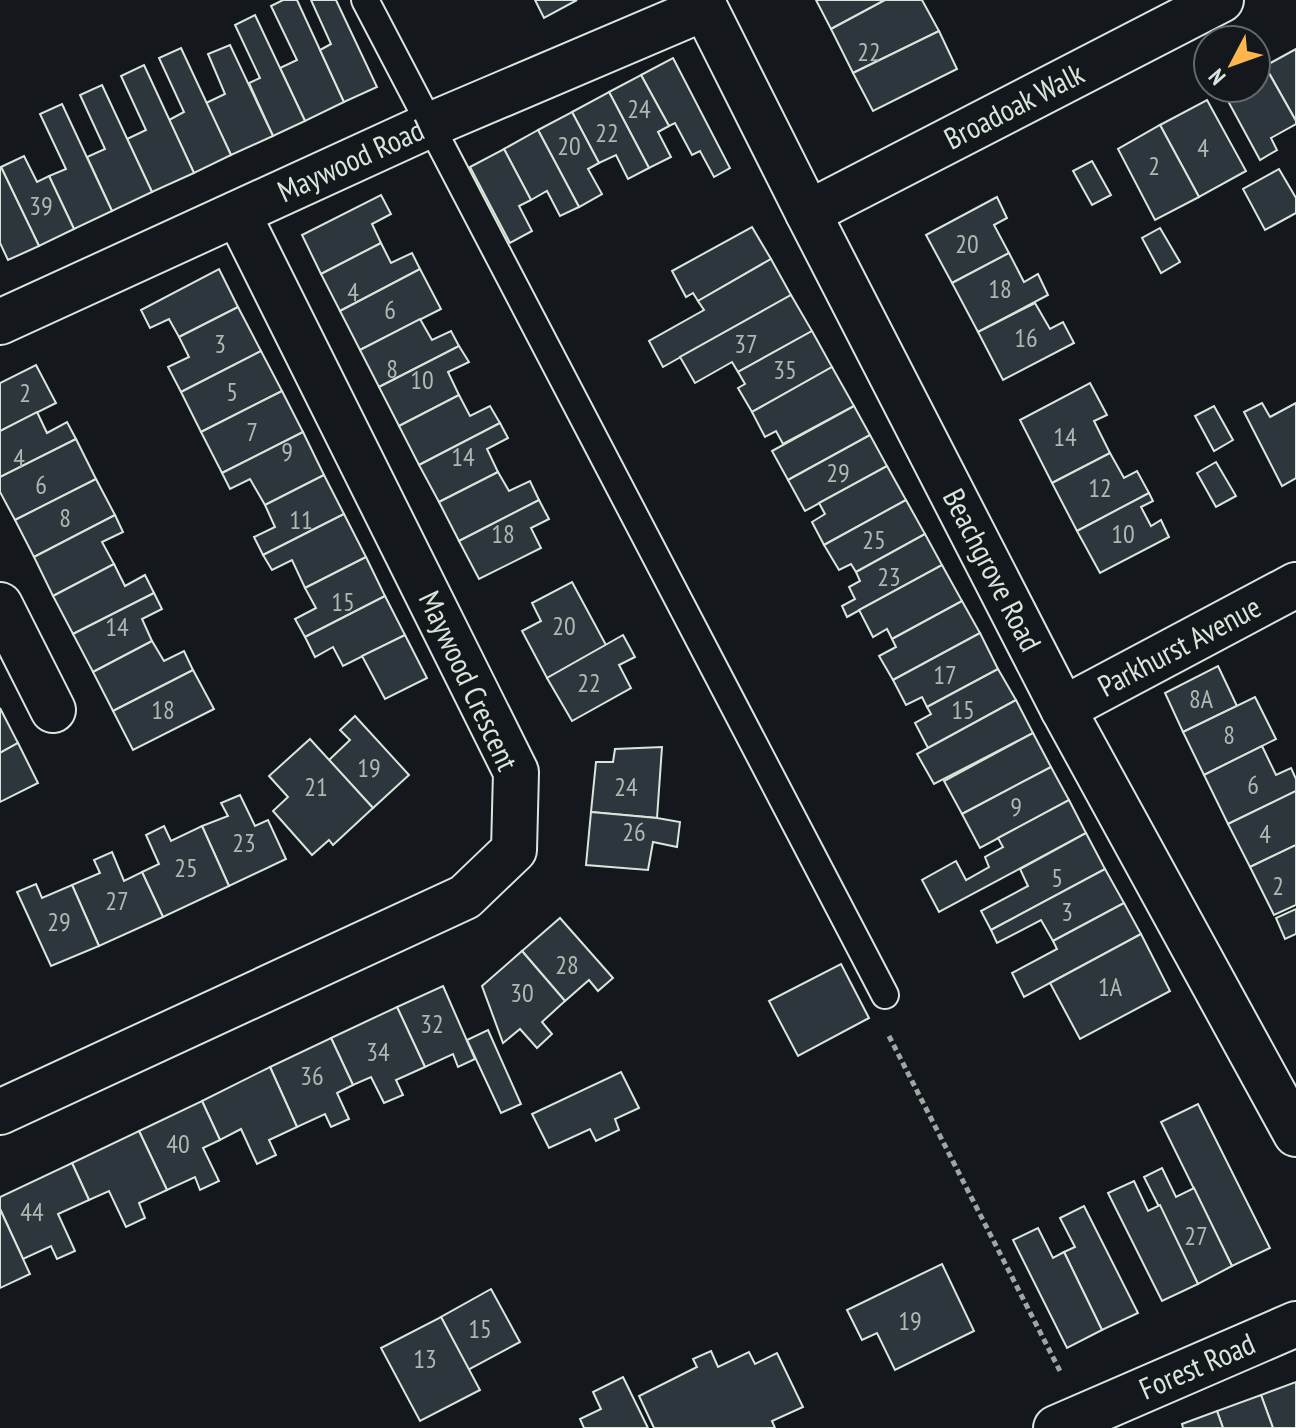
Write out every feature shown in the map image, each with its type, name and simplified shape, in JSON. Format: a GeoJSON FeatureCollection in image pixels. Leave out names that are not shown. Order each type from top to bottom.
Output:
{"type":"FeatureCollection","features":[{"type":"Feature","properties":{"kind":"street","name":"Broadoak Walk"},"geometry":{"type":"LineString","coordinates":[[808,213],[1221,0]]}},
{"type":"Feature","properties":{"kind":"street","name":"Maywood Road"},"geometry":{"type":"LineString","coordinates":[[0,322],[703,4]]}},
{"type":"Feature","properties":{"kind":"street","name":"Beachgrove Road"},"geometry":{"type":"LineString","coordinates":[[703,4],[1063,709],[1296,1134]]}},
{"type":"Feature","properties":{"kind":"street","name":"Maywood Crescent"},"geometry":{"type":"LineString","coordinates":[[0,1112],[465,897],[514,850],[516,772],[238,214]]}},
{"type":"Feature","properties":{"kind":"street","name":"Parkhurst Avenue"},"geometry":{"type":"LineString","coordinates":[[1063,709],[1296,585]]}},
{"type":"Feature","properties":{"kind":"street"},"geometry":{"type":"LineString","coordinates":[[0,605],[53,710]]}},
{"type":"Feature","properties":{"kind":"street","name":"Forest Road"},"geometry":{"type":"LineString","coordinates":[[1070,1422],[1296,1324]]}},
{"type":"Feature","properties":{"kind":"lane"},"geometry":{"type":"LineString","coordinates":[[365,0],[885,995]]}},
{"type":"Feature","properties":{"kind":"path"},"geometry":{"type":"LineString","coordinates":[[885,995],[871,1002],[1070,1422]]}},
{"type":"Feature","properties":{"kind":"building"},"geometry":{"type":"Polygon","coordinates":[[[283,0],[297,0],[344,102],[305,121],[280,68],[297,60],[271,6],[283,0]]]}},
{"type":"Feature","properties":{"kind":"building"},"geometry":{"type":"Polygon","coordinates":[[[311,0],[336,0],[377,87],[344,102],[320,50],[331,44],[311,0]]]}},
{"type":"Feature","properties":{"kind":"building"},"geometry":{"type":"Polygon","coordinates":[[[535,0],[577,0],[544,18],[535,0]]]}},
{"type":"Feature","properties":{"kind":"building"},"geometry":{"type":"Polygon","coordinates":[[[816,0],[885,0],[831,29],[816,0]]]}},
{"type":"Feature","properties":{"kind":"building"},"geometry":{"type":"Polygon","coordinates":[[[885,0],[922,0],[939,31],[853,73],[831,29],[885,0]]]}},
{"type":"Feature","properties":{"kind":"building"},"geometry":{"type":"Polygon","coordinates":[[[255,15],[305,121],[273,136],[249,83],[260,78],[235,25],[255,15]]]}},
{"type":"Feature","properties":{"kind":"building"},"geometry":{"type":"Polygon","coordinates":[[[939,31],[957,69],[873,111],[853,73],[939,31]]]}},
{"type":"Feature","properties":{"kind":"building"},"geometry":{"type":"Polygon","coordinates":[[[230,45],[273,136],[231,155],[206,103],[225,94],[208,54],[230,45]]]}},
{"type":"Feature","properties":{"kind":"building"},"geometry":{"type":"Polygon","coordinates":[[[181,48],[231,155],[194,173],[169,120],[184,112],[159,58],[181,48]]]}},
{"type":"Feature","properties":{"kind":"building"},"geometry":{"type":"Polygon","coordinates":[[[1296,49],[1296,121],[1272,78],[1272,62],[1296,49]]]}},
{"type":"Feature","properties":{"kind":"building"},"geometry":{"type":"Polygon","coordinates":[[[673,58],[730,168],[714,177],[700,151],[692,155],[675,123],[669,126],[641,75],[673,58]]]}},
{"type":"Feature","properties":{"kind":"building"},"geometry":{"type":"Polygon","coordinates":[[[144,65],[194,173],[152,192],[127,139],[146,130],[121,76],[144,65]]]}},
{"type":"Feature","properties":{"kind":"building"},"geometry":{"type":"Polygon","coordinates":[[[641,75],[669,126],[658,132],[671,157],[649,168],[609,92],[641,75]]]}},
{"type":"Feature","properties":{"kind":"building"},"geometry":{"type":"Polygon","coordinates":[[[1272,78],[1296,124],[1271,138],[1277,150],[1260,160],[1230,104],[1272,104],[1272,78]]]}},
{"type":"Feature","properties":{"kind":"building"},"geometry":{"type":"Polygon","coordinates":[[[102,85],[152,192],[112,211],[87,157],[105,149],[80,95],[102,85]]]}},
{"type":"Feature","properties":{"kind":"building"},"geometry":{"type":"Polygon","coordinates":[[[609,92],[649,168],[628,179],[616,155],[599,163],[572,112],[609,92]]]}},
{"type":"Feature","properties":{"kind":"building"},"geometry":{"type":"Polygon","coordinates":[[[62,104],[112,211],[74,229],[49,176],[66,169],[40,114],[62,104]]]}},
{"type":"Feature","properties":{"kind":"building"},"geometry":{"type":"Polygon","coordinates":[[[1199,104],[1209,104],[1246,171],[1199,197],[1160,125],[1199,104]]]}},
{"type":"Feature","properties":{"kind":"building"},"geometry":{"type":"Polygon","coordinates":[[[572,112],[599,163],[588,169],[602,194],[579,207],[538,130],[572,112]]]}},
{"type":"Feature","properties":{"kind":"building"},"geometry":{"type":"Polygon","coordinates":[[[1160,125],[1199,197],[1155,220],[1118,149],[1160,125]]]}},
{"type":"Feature","properties":{"kind":"building"},"geometry":{"type":"Polygon","coordinates":[[[538,130],[579,207],[560,216],[547,191],[531,200],[504,149],[538,130]]]}},
{"type":"Feature","properties":{"kind":"building"},"geometry":{"type":"Polygon","coordinates":[[[504,149],[531,200],[519,206],[532,231],[510,243],[470,167],[504,149]]]}},
{"type":"Feature","properties":{"kind":"building"},"geometry":{"type":"Polygon","coordinates":[[[24,156],[37,182],[49,176],[74,229],[39,246],[1,167],[24,156]]]}},
{"type":"Feature","properties":{"kind":"building"},"geometry":{"type":"Polygon","coordinates":[[[1092,161],[1111,195],[1092,205],[1073,171],[1092,161]]]}},
{"type":"Feature","properties":{"kind":"building"},"geometry":{"type":"Polygon","coordinates":[[[0,167],[39,246],[8,260],[0,243],[0,167]]]}},
{"type":"Feature","properties":{"kind":"building"},"geometry":{"type":"Polygon","coordinates":[[[1279,169],[1296,198],[1296,213],[1265,230],[1243,189],[1279,169]]]}},
{"type":"Feature","properties":{"kind":"building"},"geometry":{"type":"Polygon","coordinates":[[[381,195],[391,214],[372,224],[381,243],[321,274],[302,235],[381,195]]]}},
{"type":"Feature","properties":{"kind":"building"},"geometry":{"type":"Polygon","coordinates":[[[997,197],[1007,218],[994,225],[1009,253],[952,283],[926,235],[997,197]]]}},
{"type":"Feature","properties":{"kind":"building"},"geometry":{"type":"Polygon","coordinates":[[[752,227],[771,259],[698,301],[693,293],[686,297],[672,271],[752,227]]]}},
{"type":"Feature","properties":{"kind":"building"},"geometry":{"type":"Polygon","coordinates":[[[1160,228],[1180,262],[1161,273],[1142,238],[1160,228]]]}},
{"type":"Feature","properties":{"kind":"building"},"geometry":{"type":"Polygon","coordinates":[[[381,243],[391,263],[412,253],[420,269],[340,311],[321,274],[381,243]]]}},
{"type":"Feature","properties":{"kind":"building"},"geometry":{"type":"Polygon","coordinates":[[[1009,253],[1024,282],[1038,274],[1048,295],[978,332],[952,283],[1009,253]]]}},
{"type":"Feature","properties":{"kind":"building"},"geometry":{"type":"Polygon","coordinates":[[[771,259],[791,295],[663,367],[649,341],[704,310],[698,301],[771,259]]]}},
{"type":"Feature","properties":{"kind":"building"},"geometry":{"type":"Polygon","coordinates":[[[219,269],[238,307],[179,337],[169,319],[150,328],[141,310],[219,269]]]}},
{"type":"Feature","properties":{"kind":"building"},"geometry":{"type":"Polygon","coordinates":[[[420,269],[441,309],[360,350],[340,311],[420,269]]]}},
{"type":"Feature","properties":{"kind":"building"},"geometry":{"type":"Polygon","coordinates":[[[791,295],[812,331],[738,372],[732,362],[695,383],[680,357],[791,295]]]}},
{"type":"Feature","properties":{"kind":"building"},"geometry":{"type":"Polygon","coordinates":[[[1035,303],[1050,329],[1063,322],[1074,343],[1003,380],[978,332],[1035,303]]]}},
{"type":"Feature","properties":{"kind":"building"},"geometry":{"type":"Polygon","coordinates":[[[238,307],[261,351],[181,392],[168,367],[189,357],[179,337],[238,307]]]}},
{"type":"Feature","properties":{"kind":"building"},"geometry":{"type":"Polygon","coordinates":[[[420,319],[432,340],[451,331],[459,346],[379,387],[360,350],[420,319]]]}},
{"type":"Feature","properties":{"kind":"building"},"geometry":{"type":"Polygon","coordinates":[[[812,331],[832,367],[752,412],[738,388],[745,384],[738,372],[812,331]]]}},
{"type":"Feature","properties":{"kind":"building"},"geometry":{"type":"Polygon","coordinates":[[[459,346],[469,362],[448,372],[459,395],[399,426],[379,387],[459,346]]]}},
{"type":"Feature","properties":{"kind":"building"},"geometry":{"type":"Polygon","coordinates":[[[261,351],[282,391],[201,432],[181,392],[261,351]]]}},
{"type":"Feature","properties":{"kind":"building"},"geometry":{"type":"Polygon","coordinates":[[[36,365],[56,403],[0,431],[0,383],[36,365]]]}},
{"type":"Feature","properties":{"kind":"building"},"geometry":{"type":"Polygon","coordinates":[[[832,367],[854,406],[783,444],[776,431],[765,437],[752,412],[832,367]]]}},
{"type":"Feature","properties":{"kind":"building"},"geometry":{"type":"Polygon","coordinates":[[[1090,383],[1107,415],[1094,421],[1110,453],[1052,483],[1020,420],[1090,383]]]}},
{"type":"Feature","properties":{"kind":"building"},"geometry":{"type":"Polygon","coordinates":[[[282,391],[303,432],[222,473],[201,432],[282,391]]]}},
{"type":"Feature","properties":{"kind":"building"},"geometry":{"type":"Polygon","coordinates":[[[459,395],[470,416],[490,406],[500,423],[419,465],[399,426],[459,395]]]}},
{"type":"Feature","properties":{"kind":"building"},"geometry":{"type":"Polygon","coordinates":[[[1262,403],[1270,417],[1296,403],[1296,478],[1282,486],[1244,412],[1262,403]]]}},
{"type":"Feature","properties":{"kind":"building"},"geometry":{"type":"Polygon","coordinates":[[[854,406],[870,435],[788,480],[772,451],[854,406]]]}},
{"type":"Feature","properties":{"kind":"building"},"geometry":{"type":"Polygon","coordinates":[[[1214,406],[1233,440],[1214,451],[1195,416],[1214,406]]]}},
{"type":"Feature","properties":{"kind":"building"},"geometry":{"type":"Polygon","coordinates":[[[37,412],[47,433],[67,422],[76,439],[0,477],[0,431],[37,412]]]}},
{"type":"Feature","properties":{"kind":"building"},"geometry":{"type":"Polygon","coordinates":[[[500,423],[508,438],[487,449],[498,472],[439,502],[419,465],[500,423]]]}},
{"type":"Feature","properties":{"kind":"building"},"geometry":{"type":"Polygon","coordinates":[[[303,432],[324,475],[265,505],[250,479],[230,489],[222,473],[303,432]]]}},
{"type":"Feature","properties":{"kind":"building"},"geometry":{"type":"Polygon","coordinates":[[[870,435],[887,466],[805,511],[788,480],[870,435]]]}},
{"type":"Feature","properties":{"kind":"building"},"geometry":{"type":"Polygon","coordinates":[[[76,439],[96,479],[15,520],[0,492],[0,477],[76,439]]]}},
{"type":"Feature","properties":{"kind":"building"},"geometry":{"type":"Polygon","coordinates":[[[1110,453],[1124,478],[1137,471],[1149,493],[1077,531],[1052,483],[1110,453]]]}},
{"type":"Feature","properties":{"kind":"building"},"geometry":{"type":"Polygon","coordinates":[[[1216,462],[1236,496],[1216,507],[1197,473],[1216,462]]]}},
{"type":"Feature","properties":{"kind":"building"},"geometry":{"type":"Polygon","coordinates":[[[887,466],[906,500],[824,545],[812,522],[825,514],[819,503],[887,466]]]}},
{"type":"Feature","properties":{"kind":"building"},"geometry":{"type":"Polygon","coordinates":[[[498,472],[509,491],[530,481],[539,500],[459,541],[439,502],[498,472]]]}},
{"type":"Feature","properties":{"kind":"building"},"geometry":{"type":"Polygon","coordinates":[[[324,475],[344,514],[263,555],[254,537],[275,527],[265,505],[324,475]]]}},
{"type":"Feature","properties":{"kind":"building"},"geometry":{"type":"Polygon","coordinates":[[[96,479],[115,515],[34,557],[15,520],[96,479]]]}},
{"type":"Feature","properties":{"kind":"building"},"geometry":{"type":"Polygon","coordinates":[[[1149,493],[1153,501],[1141,507],[1151,526],[1161,520],[1169,537],[1100,573],[1077,531],[1149,493]]]}},
{"type":"Feature","properties":{"kind":"building"},"geometry":{"type":"Polygon","coordinates":[[[539,500],[549,519],[531,528],[541,548],[479,579],[459,541],[539,500]]]}},
{"type":"Feature","properties":{"kind":"building"},"geometry":{"type":"Polygon","coordinates":[[[906,500],[925,534],[856,572],[851,564],[839,570],[824,545],[906,500]]]}},
{"type":"Feature","properties":{"kind":"building"},"geometry":{"type":"Polygon","coordinates":[[[344,514],[366,557],[305,588],[292,560],[272,570],[263,555],[344,514]]]}},
{"type":"Feature","properties":{"kind":"building"},"geometry":{"type":"Polygon","coordinates":[[[115,515],[123,532],[102,542],[114,564],[53,596],[34,557],[115,515]]]}},
{"type":"Feature","properties":{"kind":"building"},"geometry":{"type":"Polygon","coordinates":[[[925,534],[942,565],[847,617],[842,606],[855,599],[849,587],[860,581],[856,572],[925,534]]]}},
{"type":"Feature","properties":{"kind":"building"},"geometry":{"type":"Polygon","coordinates":[[[366,557],[385,596],[305,637],[295,619],[316,608],[305,588],[366,557]]]}},
{"type":"Feature","properties":{"kind":"building"},"geometry":{"type":"Polygon","coordinates":[[[114,564],[125,586],[145,575],[154,593],[73,634],[53,596],[114,564]]]}},
{"type":"Feature","properties":{"kind":"building"},"geometry":{"type":"Polygon","coordinates":[[[942,565],[962,601],[892,639],[887,629],[873,637],[859,610],[942,565]]]}},
{"type":"Feature","properties":{"kind":"building"},"geometry":{"type":"Polygon","coordinates":[[[572,582],[606,645],[547,678],[522,631],[541,621],[532,603],[572,582]]]}},
{"type":"Feature","properties":{"kind":"building"},"geometry":{"type":"Polygon","coordinates":[[[154,593],[162,609],[142,619],[152,641],[93,672],[73,634],[154,593]]]}},
{"type":"Feature","properties":{"kind":"building"},"geometry":{"type":"Polygon","coordinates":[[[385,596],[405,635],[343,666],[333,647],[315,657],[305,637],[385,596]]]}},
{"type":"Feature","properties":{"kind":"building"},"geometry":{"type":"Polygon","coordinates":[[[962,601],[980,633],[893,680],[879,656],[896,647],[892,639],[962,601]]]}},
{"type":"Feature","properties":{"kind":"building"},"geometry":{"type":"Polygon","coordinates":[[[980,633],[998,669],[927,707],[922,697],[906,705],[893,680],[980,633]]]}},
{"type":"Feature","properties":{"kind":"building"},"geometry":{"type":"Polygon","coordinates":[[[405,635],[427,678],[385,699],[362,656],[405,635]]]}},
{"type":"Feature","properties":{"kind":"building"},"geometry":{"type":"Polygon","coordinates":[[[623,635],[635,657],[619,665],[631,688],[572,721],[547,678],[623,635]]]}},
{"type":"Feature","properties":{"kind":"building"},"geometry":{"type":"Polygon","coordinates":[[[152,641],[164,661],[184,651],[193,670],[113,711],[93,672],[152,641]]]}},
{"type":"Feature","properties":{"kind":"building"},"geometry":{"type":"Polygon","coordinates":[[[1218,666],[1237,706],[1183,732],[1165,693],[1218,666]]]}},
{"type":"Feature","properties":{"kind":"building"},"geometry":{"type":"Polygon","coordinates":[[[998,669],[1016,700],[928,748],[915,723],[931,714],[927,707],[998,669]]]}},
{"type":"Feature","properties":{"kind":"building"},"geometry":{"type":"Polygon","coordinates":[[[193,670],[214,709],[133,750],[113,711],[193,670]]]}},
{"type":"Feature","properties":{"kind":"building"},"geometry":{"type":"Polygon","coordinates":[[[1255,697],[1276,739],[1204,775],[1183,732],[1255,697]]]}},
{"type":"Feature","properties":{"kind":"building"},"geometry":{"type":"Polygon","coordinates":[[[1016,700],[1033,733],[934,784],[917,754],[1016,700]]]}},
{"type":"Feature","properties":{"kind":"building"},"geometry":{"type":"Polygon","coordinates":[[[0,708],[18,743],[0,753],[0,708]]]}},
{"type":"Feature","properties":{"kind":"building"},"geometry":{"type":"Polygon","coordinates":[[[355,716],[409,775],[373,808],[329,760],[350,740],[340,730],[355,716]]]}},
{"type":"Feature","properties":{"kind":"building"},"geometry":{"type":"Polygon","coordinates":[[[1033,733],[1051,767],[962,814],[944,781],[1033,733]]]}},
{"type":"Feature","properties":{"kind":"building"},"geometry":{"type":"Polygon","coordinates":[[[310,739],[373,808],[333,845],[329,840],[312,855],[273,811],[288,797],[269,776],[310,739]]]}},
{"type":"Feature","properties":{"kind":"building"},"geometry":{"type":"Polygon","coordinates":[[[18,743],[38,783],[0,802],[0,753],[18,743]]]}},
{"type":"Feature","properties":{"kind":"building"},"geometry":{"type":"Polygon","coordinates":[[[1262,746],[1276,775],[1291,768],[1296,779],[1296,791],[1228,824],[1204,775],[1262,746]]]}},
{"type":"Feature","properties":{"kind":"building"},"geometry":{"type":"Polygon","coordinates":[[[662,747],[657,818],[591,812],[596,762],[613,762],[615,749],[662,747]]]}},
{"type":"Feature","properties":{"kind":"building"},"geometry":{"type":"Polygon","coordinates":[[[1051,767],[1069,800],[980,848],[962,814],[1051,767]]]}},
{"type":"Feature","properties":{"kind":"building"},"geometry":{"type":"Polygon","coordinates":[[[1296,791],[1296,845],[1250,867],[1228,824],[1296,791]]]}},
{"type":"Feature","properties":{"kind":"building"},"geometry":{"type":"Polygon","coordinates":[[[240,795],[255,826],[268,820],[286,859],[229,886],[202,826],[228,816],[221,803],[240,795]]]}},
{"type":"Feature","properties":{"kind":"building"},"geometry":{"type":"Polygon","coordinates":[[[1069,800],[1086,833],[939,912],[922,880],[956,861],[966,880],[989,867],[985,857],[1003,847],[998,838],[1069,800]]]}},
{"type":"Feature","properties":{"kind":"building"},"geometry":{"type":"Polygon","coordinates":[[[591,812],[680,822],[677,847],[653,842],[648,870],[586,865],[591,812]]]}},
{"type":"Feature","properties":{"kind":"building"},"geometry":{"type":"Polygon","coordinates":[[[164,826],[171,841],[202,826],[229,886],[163,917],[142,872],[159,864],[146,835],[164,826]]]}},
{"type":"Feature","properties":{"kind":"building"},"geometry":{"type":"Polygon","coordinates":[[[1086,833],[1105,869],[991,930],[981,911],[1028,886],[1020,869],[1086,833]]]}},
{"type":"Feature","properties":{"kind":"building"},"geometry":{"type":"Polygon","coordinates":[[[1296,845],[1296,905],[1274,915],[1250,867],[1296,845]]]}},
{"type":"Feature","properties":{"kind":"building"},"geometry":{"type":"Polygon","coordinates":[[[112,852],[124,881],[142,872],[163,917],[99,946],[72,885],[100,873],[94,860],[112,852]]]}},
{"type":"Feature","properties":{"kind":"building"},"geometry":{"type":"Polygon","coordinates":[[[1105,869],[1124,903],[1053,941],[1041,920],[997,943],[991,930],[1105,869]]]}},
{"type":"Feature","properties":{"kind":"building"},"geometry":{"type":"Polygon","coordinates":[[[36,884],[42,898],[72,885],[99,946],[51,966],[17,892],[36,884]]]}},
{"type":"Feature","properties":{"kind":"building"},"geometry":{"type":"Polygon","coordinates":[[[1124,903],[1141,934],[1024,997],[1012,973],[1057,949],[1053,941],[1124,903]]]}},
{"type":"Feature","properties":{"kind":"building"},"geometry":{"type":"Polygon","coordinates":[[[1296,909],[1296,934],[1285,939],[1276,918],[1296,909]]]}},
{"type":"Feature","properties":{"kind":"building"},"geometry":{"type":"Polygon","coordinates":[[[560,918],[613,978],[598,991],[589,980],[565,1001],[522,951],[560,918]]]}},
{"type":"Feature","properties":{"kind":"building"},"geometry":{"type":"Polygon","coordinates":[[[1141,934],[1170,991],[1080,1039],[1050,983],[1141,934]]]}},
{"type":"Feature","properties":{"kind":"building"},"geometry":{"type":"Polygon","coordinates":[[[522,951],[565,1001],[542,1022],[552,1034],[537,1048],[520,1029],[503,1043],[482,986],[522,951]]]}},
{"type":"Feature","properties":{"kind":"building"},"geometry":{"type":"Polygon","coordinates":[[[841,964],[869,1018],[798,1056],[769,1001],[841,964]]]}},
{"type":"Feature","properties":{"kind":"building"},"geometry":{"type":"Polygon","coordinates":[[[443,986],[475,1059],[458,1067],[453,1054],[425,1067],[397,1007],[443,986]]]}},
{"type":"Feature","properties":{"kind":"building"},"geometry":{"type":"Polygon","coordinates":[[[397,1007],[425,1067],[396,1080],[403,1095],[384,1103],[371,1077],[353,1085],[331,1038],[397,1007]]]}},
{"type":"Feature","properties":{"kind":"building"},"geometry":{"type":"Polygon","coordinates":[[[488,1030],[521,1104],[501,1113],[467,1040],[488,1030]]]}},
{"type":"Feature","properties":{"kind":"building"},"geometry":{"type":"Polygon","coordinates":[[[331,1038],[353,1085],[337,1093],[349,1119],[331,1127],[325,1114],[297,1127],[270,1067],[331,1038]]]}},
{"type":"Feature","properties":{"kind":"building"},"geometry":{"type":"Polygon","coordinates":[[[270,1067],[297,1127],[269,1140],[276,1155],[257,1164],[241,1129],[220,1140],[202,1101],[270,1067]]]}},
{"type":"Feature","properties":{"kind":"building"},"geometry":{"type":"Polygon","coordinates":[[[621,1072],[639,1108],[615,1119],[619,1130],[596,1141],[590,1129],[549,1148],[532,1114],[621,1072]]]}},
{"type":"Feature","properties":{"kind":"building"},"geometry":{"type":"Polygon","coordinates":[[[202,1101],[220,1140],[203,1148],[219,1181],[200,1190],[195,1177],[167,1190],[139,1131],[202,1101]]]}},
{"type":"Feature","properties":{"kind":"building"},"geometry":{"type":"Polygon","coordinates":[[[1198,1104],[1270,1248],[1232,1266],[1161,1122],[1198,1104]]]}},
{"type":"Feature","properties":{"kind":"building"},"geometry":{"type":"Polygon","coordinates":[[[139,1131],[167,1190],[139,1203],[145,1218],[126,1227],[109,1191],[89,1200],[72,1163],[139,1131]]]}},
{"type":"Feature","properties":{"kind":"building"},"geometry":{"type":"Polygon","coordinates":[[[72,1163],[89,1200],[58,1214],[75,1251],[57,1259],[51,1246],[23,1259],[0,1209],[0,1197],[72,1163]]]}},
{"type":"Feature","properties":{"kind":"building"},"geometry":{"type":"Polygon","coordinates":[[[1162,1168],[1176,1197],[1194,1188],[1232,1266],[1198,1284],[1144,1177],[1162,1168]]]}},
{"type":"Feature","properties":{"kind":"building"},"geometry":{"type":"Polygon","coordinates":[[[1134,1181],[1148,1211],[1160,1205],[1198,1284],[1162,1301],[1108,1193],[1134,1181]]]}},
{"type":"Feature","properties":{"kind":"building"},"geometry":{"type":"Polygon","coordinates":[[[1084,1206],[1138,1313],[1102,1330],[1064,1252],[1075,1247],[1060,1218],[1084,1206]]]}},
{"type":"Feature","properties":{"kind":"building"},"geometry":{"type":"Polygon","coordinates":[[[0,1209],[30,1274],[0,1288],[0,1209]]]}},
{"type":"Feature","properties":{"kind":"building"},"geometry":{"type":"Polygon","coordinates":[[[1038,1228],[1053,1258],[1064,1252],[1102,1330],[1067,1348],[1013,1240],[1038,1228]]]}},
{"type":"Feature","properties":{"kind":"building"},"geometry":{"type":"Polygon","coordinates":[[[942,1264],[974,1331],[895,1370],[877,1333],[862,1340],[847,1310],[942,1264]]]}},
{"type":"Feature","properties":{"kind":"building"},"geometry":{"type":"Polygon","coordinates":[[[491,1289],[520,1342],[468,1370],[441,1317],[491,1289]]]}},
{"type":"Feature","properties":{"kind":"building"},"geometry":{"type":"Polygon","coordinates":[[[441,1317],[480,1390],[420,1421],[381,1348],[441,1317]]]}},
{"type":"Feature","properties":{"kind":"building"},"geometry":{"type":"Polygon","coordinates":[[[711,1351],[718,1367],[749,1352],[755,1364],[777,1353],[803,1407],[772,1421],[775,1428],[654,1428],[639,1396],[697,1367],[693,1359],[711,1351]]]}},
{"type":"Feature","properties":{"kind":"building"},"geometry":{"type":"Polygon","coordinates":[[[623,1377],[648,1428],[584,1428],[580,1419],[601,1409],[593,1392],[623,1377]]]}},
{"type":"Feature","properties":{"kind":"building"},"geometry":{"type":"Polygon","coordinates":[[[1296,1382],[1296,1428],[1273,1428],[1261,1395],[1296,1382]]]}},
{"type":"Feature","properties":{"kind":"building"},"geometry":{"type":"Polygon","coordinates":[[[1261,1395],[1273,1428],[1223,1428],[1217,1411],[1261,1395]]]}},
{"type":"Feature","properties":{"kind":"building"},"geometry":{"type":"Polygon","coordinates":[[[1217,1411],[1223,1428],[1183,1428],[1182,1424],[1217,1411]]]}}]}
